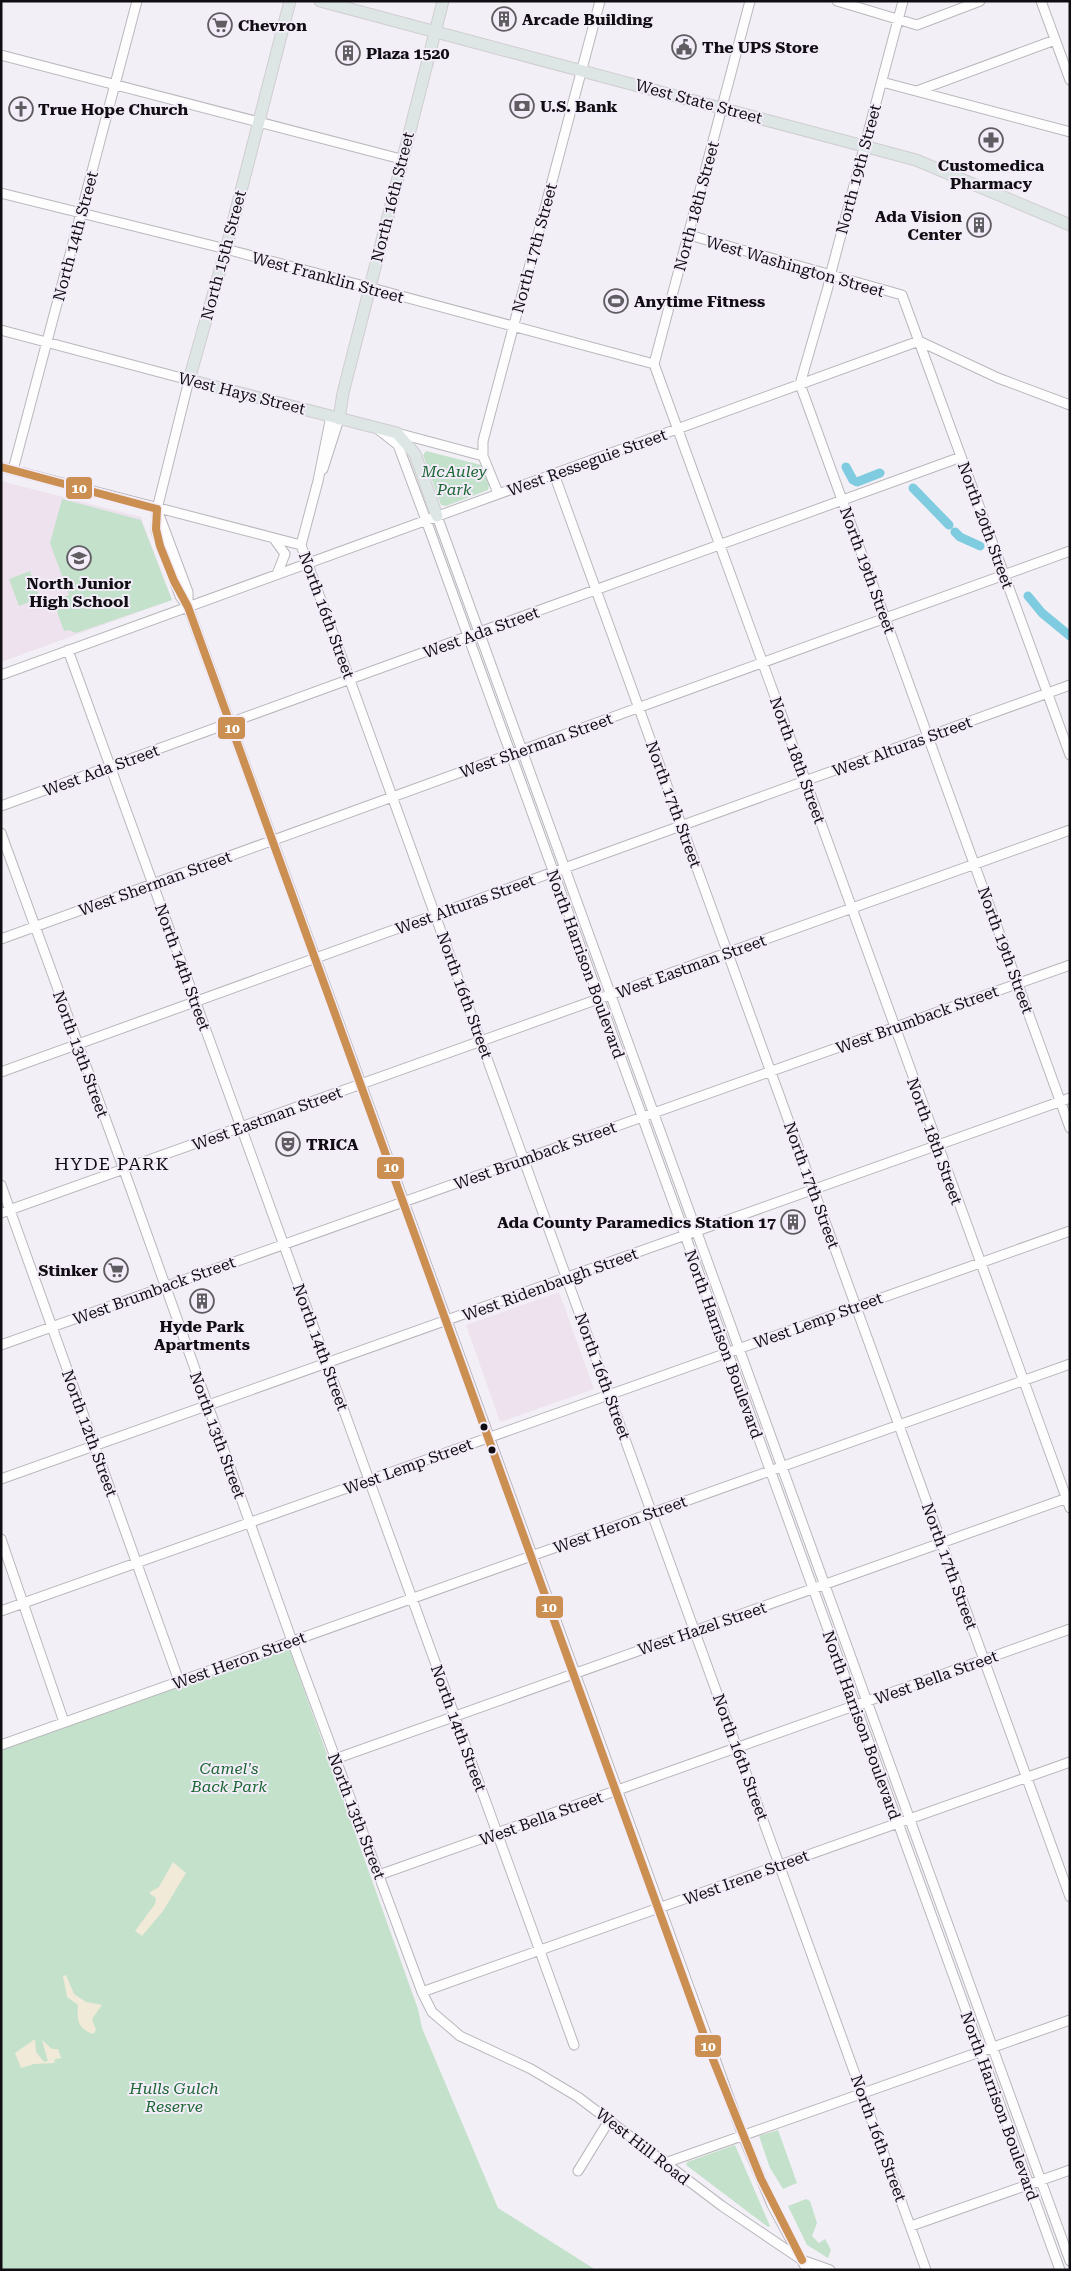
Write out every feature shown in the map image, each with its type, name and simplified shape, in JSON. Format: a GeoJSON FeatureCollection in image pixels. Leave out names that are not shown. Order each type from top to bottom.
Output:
{"type":"FeatureCollection","features":[{"type":"Feature","properties":{"kind":"main road","name":"North 15th Street"},"geometry":{"type":"LineString","coordinates":[[189,380],[226,249],[290,1]]}},
{"type":"Feature","properties":{"kind":"main road","name":"West State Street"},"geometry":{"type":"LineString","coordinates":[[320,1],[916,160],[1070,225]]}},
{"type":"Feature","properties":{"kind":"main road","name":"North 16th Street"},"geometry":{"type":"LineString","coordinates":[[335,418],[334,406],[343,393],[443,1]]}},
{"type":"Feature","properties":{"kind":"main road","name":"West Hays Street"},"geometry":{"type":"LineString","coordinates":[[189,380],[397,433]]}},
{"type":"Feature","properties":{"kind":"main road","name":"North Harrison Boulevard"},"geometry":{"type":"LineString","coordinates":[[397,433],[415,454],[431,518]]}},
{"type":"Feature","properties":{"kind":"street","name":"North 14th Street"},"geometry":{"type":"LineString","coordinates":[[13,470],[137,1]]}},
{"type":"Feature","properties":{"kind":"street","name":"North 17th Street"},"geometry":{"type":"LineString","coordinates":[[498,493],[483,456],[484,440],[600,1]]}},
{"type":"Feature","properties":{"kind":"street","name":"North 18th Street"},"geometry":{"type":"LineString","coordinates":[[750,1],[654,364],[979,1263],[1068,1498],[1070,1508]]}},
{"type":"Feature","properties":{"kind":"street"},"geometry":{"type":"LineString","coordinates":[[837,1],[917,25],[980,1]]}},
{"type":"Feature","properties":{"kind":"street","name":"North 19th Street"},"geometry":{"type":"LineString","coordinates":[[903,1],[828,287],[800,384],[1070,1128]]}},
{"type":"Feature","properties":{"kind":"street"},"geometry":{"type":"LineString","coordinates":[[1041,1],[1070,80]]}},
{"type":"Feature","properties":{"kind":"street"},"geometry":{"type":"LineString","coordinates":[[917,91],[1055,40]]}},
{"type":"Feature","properties":{"kind":"street"},"geometry":{"type":"LineString","coordinates":[[1,55],[401,160]]}},
{"type":"Feature","properties":{"kind":"street"},"geometry":{"type":"LineString","coordinates":[[882,82],[1070,132]]}},
{"type":"Feature","properties":{"kind":"street","name":"West Franklin Street"},"geometry":{"type":"LineString","coordinates":[[1,192],[81,214],[226,249],[369,289],[654,364]]}},
{"type":"Feature","properties":{"kind":"street","name":"West Washington Street"},"geometry":{"type":"LineString","coordinates":[[688,235],[902,296]]}},
{"type":"Feature","properties":{"kind":"street","name":"North 20th Street"},"geometry":{"type":"LineString","coordinates":[[902,296],[1070,755]]}},
{"type":"Feature","properties":{"kind":"street","name":"West Hays Street"},"geometry":{"type":"LineString","coordinates":[[1,330],[189,380]]}},
{"type":"Feature","properties":{"kind":"street"},"geometry":{"type":"LineString","coordinates":[[919,341],[998,378],[1070,405]]}},
{"type":"Feature","properties":{"kind":"street","name":"West Resseguie Street"},"geometry":{"type":"LineString","coordinates":[[1,675],[919,341]]}},
{"type":"Feature","properties":{"kind":"street","name":"North 15th Street"},"geometry":{"type":"LineString","coordinates":[[157,509],[189,380]]}},
{"type":"Feature","properties":{"kind":"street","name":"North 16th Street"},"geometry":{"type":"LineString","coordinates":[[335,418],[301,545],[926,2270]]}},
{"type":"Feature","properties":{"kind":"street","name":"North Harrison Boulevard"},"geometry":{"type":"LineString","coordinates":[[376,428],[398,445],[479,633],[739,1348],[865,1702],[1070,2262]]}},
{"type":"Feature","properties":{"kind":"street","name":"West Hays Street"},"geometry":{"type":"LineString","coordinates":[[397,433],[483,456]]}},
{"type":"Feature","properties":{"kind":"street","name":"West Ada Street"},"geometry":{"type":"LineString","coordinates":[[1,806],[961,457]]}},
{"type":"Feature","properties":{"kind":"street"},"geometry":{"type":"LineString","coordinates":[[1,467],[301,545]]}},
{"type":"Feature","properties":{"kind":"street","name":"North 17th Street"},"geometry":{"type":"LineString","coordinates":[[554,474],[1070,1896]]}},
{"type":"Feature","properties":{"kind":"street"},"geometry":{"type":"LineString","coordinates":[[157,509],[188,592],[188,607],[658,1908],[743,2136],[783,2226],[806,2270]]}},
{"type":"Feature","properties":{"kind":"street","name":"North Harrison Boulevard"},"geometry":{"type":"LineString","coordinates":[[431,518],[468,637],[510,755],[1060,2270]]}},
{"type":"Feature","properties":{"kind":"street"},"geometry":{"type":"LineString","coordinates":[[273,538],[279,543],[285,554],[277,574]]}},
{"type":"Feature","properties":{"kind":"street","name":"West Sherman Street"},"geometry":{"type":"LineString","coordinates":[[1,939],[1070,551]]}},
{"type":"Feature","properties":{"kind":"street","name":"North 14th Street"},"geometry":{"type":"LineString","coordinates":[[68,650],[574,2045]]}},
{"type":"Feature","properties":{"kind":"street","name":"West Alturas Street"},"geometry":{"type":"LineString","coordinates":[[1,1072],[1070,685]]}},
{"type":"Feature","properties":{"kind":"street","name":"West Eastman Street"},"geometry":{"type":"LineString","coordinates":[[6,1211],[1070,830]]}},
{"type":"Feature","properties":{"kind":"street","name":"North 13th Street"},"geometry":{"type":"LineString","coordinates":[[1,832],[292,1641],[422,1992],[432,2012],[450,2029]]}},
{"type":"Feature","properties":{"kind":"street","name":"West Brumback Street"},"geometry":{"type":"LineString","coordinates":[[1,1345],[1070,964]]}},
{"type":"Feature","properties":{"kind":"street","name":"West Ridenbaugh Street"},"geometry":{"type":"LineString","coordinates":[[1,1479],[1070,1098]]}},
{"type":"Feature","properties":{"kind":"street","name":"North 12th Street"},"geometry":{"type":"LineString","coordinates":[[1,1185],[6,1211],[52,1327],[179,1681]]}},
{"type":"Feature","properties":{"kind":"street","name":"West Lemp Street"},"geometry":{"type":"LineString","coordinates":[[1,1611],[1070,1231]]}},
{"type":"Feature","properties":{"kind":"street","name":"West Heron Street"},"geometry":{"type":"LineString","coordinates":[[1,1744],[1070,1364]]}},
{"type":"Feature","properties":{"kind":"street","name":"West Hazel Street"},"geometry":{"type":"LineString","coordinates":[[335,1759],[1068,1498]]}},
{"type":"Feature","properties":{"kind":"street"},"geometry":{"type":"LineString","coordinates":[[1,1539],[64,1722]]}},
{"type":"Feature","properties":{"kind":"street","name":"West Bella Street"},"geometry":{"type":"LineString","coordinates":[[379,1876],[1070,1630]]}},
{"type":"Feature","properties":{"kind":"street","name":"West Irene Street"},"geometry":{"type":"LineString","coordinates":[[422,1992],[1070,1762]]}},
{"type":"Feature","properties":{"kind":"street"},"geometry":{"type":"LineString","coordinates":[[666,2164],[1070,2020]]}},
{"type":"Feature","properties":{"kind":"street","name":"West Hill Road"},"geometry":{"type":"LineString","coordinates":[[450,2029],[460,2036],[531,2069],[578,2097],[610,2119],[722,2206],[802,2260],[830,2270]]}},
{"type":"Feature","properties":{"kind":"street"},"geometry":{"type":"LineString","coordinates":[[578,2171],[610,2119]]}},
{"type":"Feature","properties":{"kind":"street"},"geometry":{"type":"LineString","coordinates":[[911,2226],[1070,2170]]}},
{"type":"Feature","properties":{"kind":"shaded area","name":"North Junior High School"},"geometry":{"type":"Polygon","coordinates":[[[1,481],[141,517],[172,600],[1,662],[1,481]]]}},
{"type":"Feature","properties":{"kind":"shaded area"},"geometry":{"type":"Polygon","coordinates":[[[559,1292],[594,1389],[500,1422],[466,1325],[559,1292]]]}},
{"type":"Feature","properties":{"kind":"green space","name":"McAuley Park"},"geometry":{"type":"Polygon","coordinates":[[[426,451],[485,466],[490,482],[488,490],[446,506],[441,505],[423,455],[426,451]]]}},
{"type":"Feature","properties":{"kind":"green space"},"geometry":{"type":"Polygon","coordinates":[[[62,499],[141,520],[172,600],[76,633],[69,630],[64,631],[53,601],[69,595],[50,543],[62,499]]]}},
{"type":"Feature","properties":{"kind":"green space"},"geometry":{"type":"Polygon","coordinates":[[[30,571],[40,598],[19,606],[9,579],[30,571]]]}},
{"type":"Feature","properties":{"kind":"green space","name":"Hulls Gulch Reserve"},"geometry":{"type":"Polygon","coordinates":[[[289,1648],[418,2009],[422,2028],[498,2208],[596,2270],[1,2270],[1,1750],[289,1648]]]}},
{"type":"Feature","properties":{"kind":"green space"},"geometry":{"type":"Polygon","coordinates":[[[778,2130],[797,2183],[783,2189],[770,2168],[759,2136],[778,2130]]]}},
{"type":"Feature","properties":{"kind":"green space"},"geometry":{"type":"Polygon","coordinates":[[[735,2145],[770,2226],[768,2227],[686,2165],[687,2162],[735,2145]]]}},
{"type":"Feature","properties":{"kind":"green space"},"geometry":{"type":"Polygon","coordinates":[[[806,2199],[810,2201],[817,2223],[812,2236],[819,2243],[825,2239],[831,2250],[828,2258],[807,2245],[788,2206],[806,2199]]]}},
{"type":"Feature","properties":{"kind":"sand"},"geometry":{"type":"Polygon","coordinates":[[[173,1862],[186,1873],[163,1911],[142,1936],[135,1931],[155,1904],[156,1898],[150,1892],[159,1887],[173,1862]]]}},
{"type":"Feature","properties":{"kind":"sand"},"geometry":{"type":"Polygon","coordinates":[[[66,1975],[74,1994],[86,2002],[102,2005],[92,2019],[96,2030],[93,2034],[81,2026],[78,2019],[78,2005],[67,1997],[63,1976],[66,1975]]]}},
{"type":"Feature","properties":{"kind":"sand"},"geometry":{"type":"Polygon","coordinates":[[[35,2039],[36,2052],[44,2062],[48,2061],[42,2040],[52,2049],[58,2049],[61,2058],[55,2059],[54,2063],[34,2064],[21,2068],[15,2053],[35,2039]]]}},
{"type":"Feature","properties":{"kind":"waterway"},"geometry":{"type":"LineString","coordinates":[[846,467],[853,480],[857,482],[880,473]]}},
{"type":"Feature","properties":{"kind":"waterway"},"geometry":{"type":"LineString","coordinates":[[913,488],[949,525]]}},
{"type":"Feature","properties":{"kind":"waterway"},"geometry":{"type":"LineString","coordinates":[[955,532],[960,537],[980,546]]}},
{"type":"Feature","properties":{"kind":"waterway"},"geometry":{"type":"LineString","coordinates":[[1028,596],[1042,613],[1070,636]]}},
{"type":"Feature","properties":{"kind":"transit line","name":"10"},"geometry":{"type":"LineString","coordinates":[[1,467],[157,509]]}},
{"type":"Feature","properties":{"kind":"transit line","name":"10"},"geometry":{"type":"LineString","coordinates":[[157,509],[156,529],[160,546],[174,581],[188,607],[710,2052],[761,2179],[802,2260]]}},
{"type":"Feature","properties":{"kind":"place","name":"Arcade Building"},"geometry":{"type":"Point","coordinates":[504,19]}},
{"type":"Feature","properties":{"kind":"place","name":"Chevron"},"geometry":{"type":"Point","coordinates":[220,25]}},
{"type":"Feature","properties":{"kind":"place","name":"The UPS Store"},"geometry":{"type":"Point","coordinates":[684,47]}},
{"type":"Feature","properties":{"kind":"place","name":"Plaza 1520"},"geometry":{"type":"Point","coordinates":[348,53]}},
{"type":"Feature","properties":{"kind":"place","name":"U.S. Bank"},"geometry":{"type":"Point","coordinates":[522,106]}},
{"type":"Feature","properties":{"kind":"place","name":"True Hope Church"},"geometry":{"type":"Point","coordinates":[21,109]}},
{"type":"Feature","properties":{"kind":"place","name":"Customedica Pharmacy"},"geometry":{"type":"Point","coordinates":[991,140]}},
{"type":"Feature","properties":{"kind":"place","name":"Ada Vision Center"},"geometry":{"type":"Point","coordinates":[979,225]}},
{"type":"Feature","properties":{"kind":"place","name":"Anytime Fitness"},"geometry":{"type":"Point","coordinates":[616,301]}},
{"type":"Feature","properties":{"kind":"place","name":"North Junior High School"},"geometry":{"type":"Point","coordinates":[79,558]}},
{"type":"Feature","properties":{"kind":"place","name":"TRICA"},"geometry":{"type":"Point","coordinates":[288,1144]}},
{"type":"Feature","properties":{"kind":"place","name":"Ada County Paramedics Station 17"},"geometry":{"type":"Point","coordinates":[793,1222]}},
{"type":"Feature","properties":{"kind":"place","name":"Stinker"},"geometry":{"type":"Point","coordinates":[116,1270]}},
{"type":"Feature","properties":{"kind":"place","name":"Hyde Park Apartments"},"geometry":{"type":"Point","coordinates":[202,1301]}},
{"type":"Feature","properties":{"kind":"district","name":"HYDE PARK"},"geometry":{"type":"Point","coordinates":[112,1164]}},
{"type":"Feature","properties":{"kind":"park label","name":"Camel's Back Park"},"geometry":{"type":"Point","coordinates":[229,1777]}}]}
